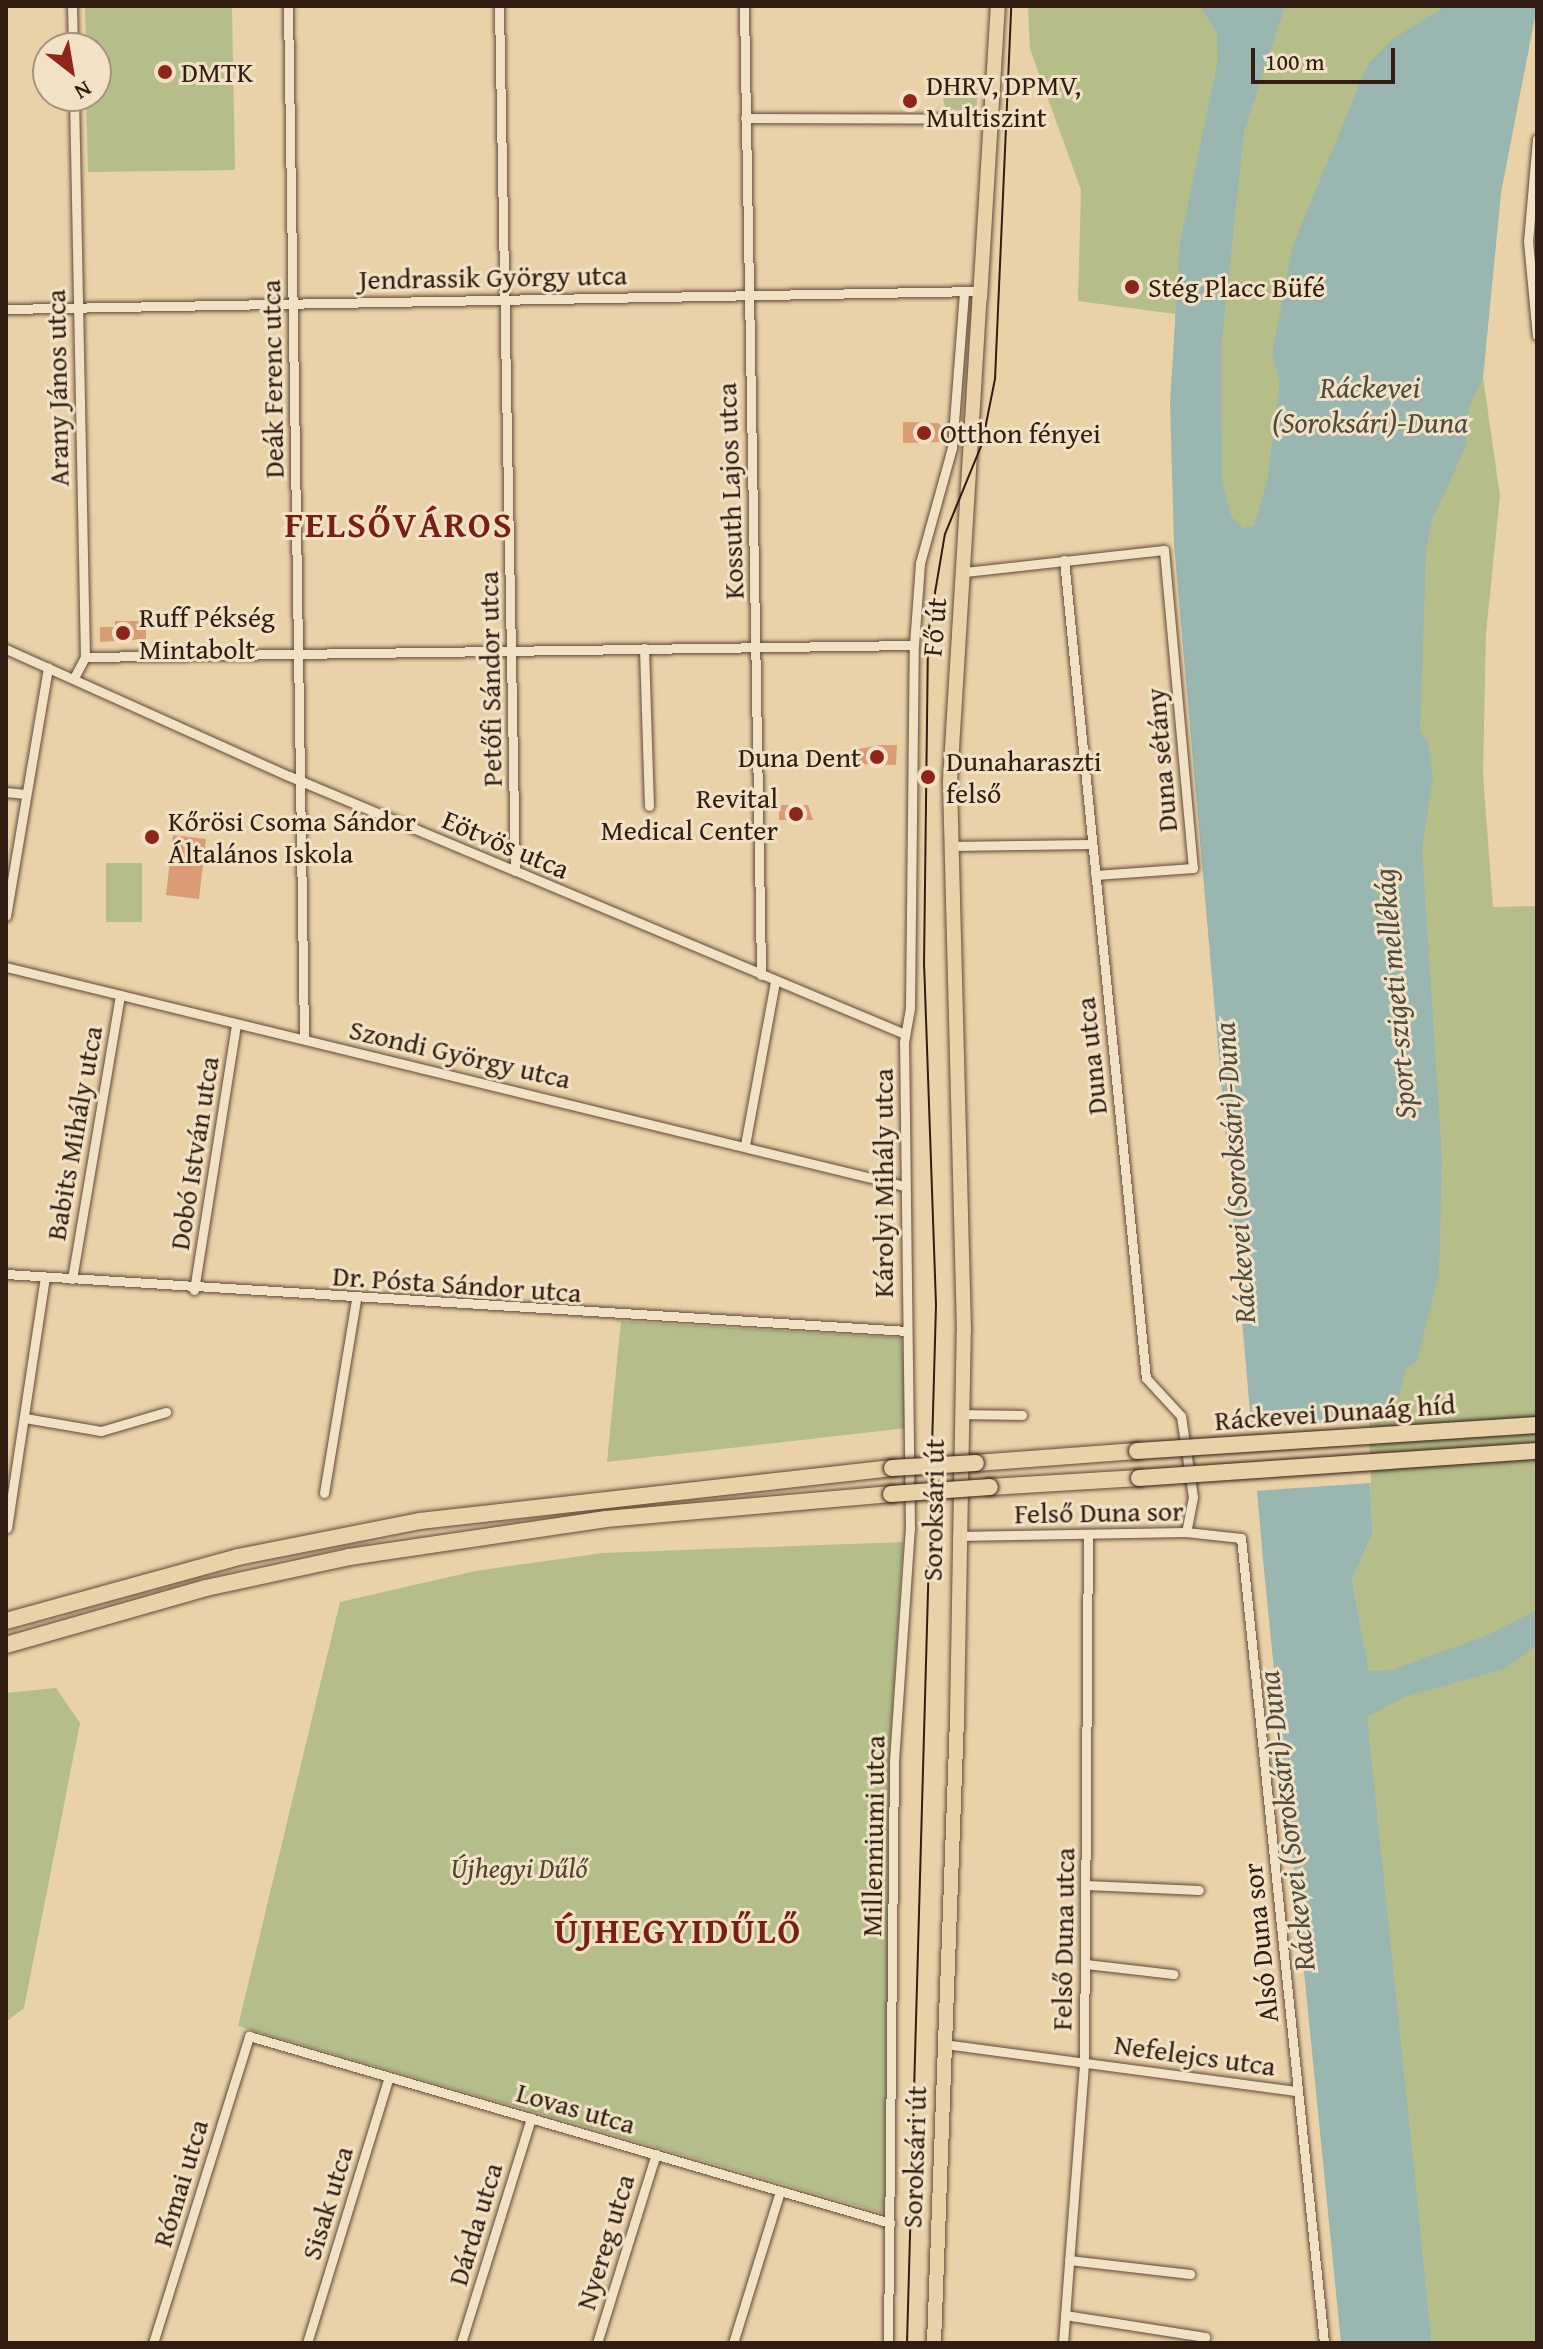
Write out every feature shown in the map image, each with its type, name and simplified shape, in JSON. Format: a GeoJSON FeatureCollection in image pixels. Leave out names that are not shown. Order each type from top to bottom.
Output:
{"type":"FeatureCollection","features":[{"type":"Feature","properties":{"kind":"highway","name":"Ráckevei Dunaág híd"},"geometry":{"type":"LineString","coordinates":[[6,1621],[238,1557],[420,1521],[892,1468],[1537,1425]]}},
{"type":"Feature","properties":{"kind":"highway","name":"Ráckevei Dunaág híd"},"geometry":{"type":"LineString","coordinates":[[6,1645],[169,1598],[349,1557],[590,1521],[891,1494],[1537,1451]]}},
{"type":"Feature","properties":{"kind":"main road","name":"Fő út"},"geometry":{"type":"LineString","coordinates":[[955,677],[965,572],[998,6]]}},
{"type":"Feature","properties":{"kind":"main road","name":"Fő út"},"geometry":{"type":"LineString","coordinates":[[955,677],[980,291]]}},
{"type":"Feature","properties":{"kind":"main road","name":"Soroksári út"},"geometry":{"type":"LineString","coordinates":[[934,2343],[963,1250],[949,846],[955,677]]}},
{"type":"Feature","properties":{"kind":"street"},"geometry":{"type":"LineString","coordinates":[[72,6],[73,32]]}},
{"type":"Feature","properties":{"kind":"street","name":"Deák Ferenc utca"},"geometry":{"type":"LineString","coordinates":[[288,6],[304,1039]]}},
{"type":"Feature","properties":{"kind":"street","name":"Petőfi Sándor utca"},"geometry":{"type":"LineString","coordinates":[[499,6],[515,871]]}},
{"type":"Feature","properties":{"kind":"street","name":"Kossuth Lajos utca"},"geometry":{"type":"LineString","coordinates":[[744,6],[761,975]]}},
{"type":"Feature","properties":{"kind":"street","name":"Arany János utca"},"geometry":{"type":"LineString","coordinates":[[74,112],[85,657],[75,676]]}},
{"type":"Feature","properties":{"kind":"street"},"geometry":{"type":"LineString","coordinates":[[745,118],[990,119]]}},
{"type":"Feature","properties":{"kind":"street"},"geometry":{"type":"LineString","coordinates":[[1537,139],[1528,188],[1528,291],[1537,336]]}},
{"type":"Feature","properties":{"kind":"street","name":"Jendrassik György utca"},"geometry":{"type":"LineString","coordinates":[[6,309],[980,291]]}},
{"type":"Feature","properties":{"kind":"street","name":"Fő út"},"geometry":{"type":"LineString","coordinates":[[905,1034],[914,645],[920,563],[952,448],[964,292]]}},
{"type":"Feature","properties":{"kind":"street","name":"Duna sétány"},"geometry":{"type":"LineString","coordinates":[[1064,560],[1164,550],[1193,868],[1095,875]]}},
{"type":"Feature","properties":{"kind":"street"},"geometry":{"type":"LineString","coordinates":[[965,572],[1064,560]]}},
{"type":"Feature","properties":{"kind":"street","name":"Duna utca"},"geometry":{"type":"LineString","coordinates":[[1064,560],[1146,1378],[1181,1416],[1193,1497],[1186,1532]]}},
{"type":"Feature","properties":{"kind":"street"},"geometry":{"type":"LineString","coordinates":[[85,657],[914,645]]}},
{"type":"Feature","properties":{"kind":"street"},"geometry":{"type":"LineString","coordinates":[[644,648],[649,806]]}},
{"type":"Feature","properties":{"kind":"street","name":"Eötvös utca"},"geometry":{"type":"LineString","coordinates":[[6,649],[75,676],[301,780],[905,1034]]}},
{"type":"Feature","properties":{"kind":"street"},"geometry":{"type":"LineString","coordinates":[[6,916],[48,668]]}},
{"type":"Feature","properties":{"kind":"street"},"geometry":{"type":"LineString","coordinates":[[6,792],[25,794]]}},
{"type":"Feature","properties":{"kind":"street"},"geometry":{"type":"LineString","coordinates":[[949,846],[1091,844]]}},
{"type":"Feature","properties":{"kind":"street","name":"Szondi György utca"},"geometry":{"type":"LineString","coordinates":[[6,967],[904,1186]]}},
{"type":"Feature","properties":{"kind":"street"},"geometry":{"type":"LineString","coordinates":[[745,1145],[775,981]]}},
{"type":"Feature","properties":{"kind":"street","name":"Babits Mihály utca"},"geometry":{"type":"LineString","coordinates":[[72,1279],[120,995]]}},
{"type":"Feature","properties":{"kind":"street","name":"Dobó István utca"},"geometry":{"type":"LineString","coordinates":[[194,1290],[236,1024]]}},
{"type":"Feature","properties":{"kind":"street","name":"Károlyi Mihály utca"},"geometry":{"type":"LineString","coordinates":[[905,1034],[906,1331]]}},
{"type":"Feature","properties":{"kind":"street","name":"Dr. Pósta Sándor utca"},"geometry":{"type":"LineString","coordinates":[[6,1274],[194,1290],[906,1331]]}},
{"type":"Feature","properties":{"kind":"street","name":"Babits Mihály utca"},"geometry":{"type":"LineString","coordinates":[[7,1528],[45,1277]]}},
{"type":"Feature","properties":{"kind":"street"},"geometry":{"type":"LineString","coordinates":[[324,1493],[356,1300]]}},
{"type":"Feature","properties":{"kind":"street","name":"Millenniumi utca"},"geometry":{"type":"LineString","coordinates":[[888,2343],[894,1761],[910,1529],[906,1331]]}},
{"type":"Feature","properties":{"kind":"street"},"geometry":{"type":"LineString","coordinates":[[25,1418],[101,1431],[166,1412]]}},
{"type":"Feature","properties":{"kind":"street"},"geometry":{"type":"LineString","coordinates":[[960,1414],[1022,1415]]}},
{"type":"Feature","properties":{"kind":"street","name":"Felső Duna sor"},"geometry":{"type":"LineString","coordinates":[[957,1536],[1186,1532],[1241,1538]]}},
{"type":"Feature","properties":{"kind":"street","name":"Felső Duna utca"},"geometry":{"type":"LineString","coordinates":[[1063,2343],[1084,2062],[1088,1534]]}},
{"type":"Feature","properties":{"kind":"street","name":"Alsó Duna sor"},"geometry":{"type":"LineString","coordinates":[[1241,1538],[1324,2343]]}},
{"type":"Feature","properties":{"kind":"street"},"geometry":{"type":"LineString","coordinates":[[1086,1885],[1199,1890]]}},
{"type":"Feature","properties":{"kind":"street"},"geometry":{"type":"LineString","coordinates":[[1086,1964],[1173,1974]]}},
{"type":"Feature","properties":{"kind":"street","name":"Lovas utca"},"geometry":{"type":"LineString","coordinates":[[249,2036],[890,2223]]}},
{"type":"Feature","properties":{"kind":"street","name":"Római utca"},"geometry":{"type":"LineString","coordinates":[[153,2343],[249,2036]]}},
{"type":"Feature","properties":{"kind":"street","name":"Nefelejcs utca"},"geometry":{"type":"LineString","coordinates":[[944,2044],[1297,2091]]}},
{"type":"Feature","properties":{"kind":"street","name":"Sisak utca"},"geometry":{"type":"LineString","coordinates":[[307,2343],[389,2077]]}},
{"type":"Feature","properties":{"kind":"street","name":"Dárda utca"},"geometry":{"type":"LineString","coordinates":[[461,2343],[531,2118]]}},
{"type":"Feature","properties":{"kind":"street","name":"Nyereg utca"},"geometry":{"type":"LineString","coordinates":[[597,2343],[656,2154]]}},
{"type":"Feature","properties":{"kind":"street"},"geometry":{"type":"LineString","coordinates":[[733,2343],[780,2191]]}},
{"type":"Feature","properties":{"kind":"street"},"geometry":{"type":"LineString","coordinates":[[1069,2260],[1190,2274]]}},
{"type":"Feature","properties":{"kind":"street"},"geometry":{"type":"LineString","coordinates":[[1065,2315],[1205,2337]]}},
{"type":"Feature","properties":{"kind":"green space","name":"DMTK"},"geometry":{"type":"Polygon","coordinates":[[[85,6],[232,6],[235,170],[88,172],[86,112],[112,112],[112,32],[86,32],[85,6]]]}},
{"type":"Feature","properties":{"kind":"green space"},"geometry":{"type":"Polygon","coordinates":[[[1028,6],[1537,6],[1501,192],[1483,377],[1500,496],[1486,633],[1483,775],[1493,907],[1537,906],[1537,2343],[1432,2343],[1366,1726],[1369,1672],[1352,1580],[1373,1532],[1365,1417],[1378,1409],[1174,544],[1175,314],[1078,301],[1081,190],[1030,49],[1028,6]]]}},
{"type":"Feature","properties":{"kind":"green space"},"geometry":{"type":"Polygon","coordinates":[[[950,88],[978,89],[976,111],[946,109],[942,96],[950,88]]]}},
{"type":"Feature","properties":{"kind":"green space"},"geometry":{"type":"Polygon","coordinates":[[[106,863],[142,863],[142,922],[106,922],[106,863]]]}},
{"type":"Feature","properties":{"kind":"green space"},"geometry":{"type":"Polygon","coordinates":[[[621,1321],[902,1338],[907,1428],[607,1462],[621,1321]]]}},
{"type":"Feature","properties":{"kind":"green space","name":"Újhegyi Dűlő"},"geometry":{"type":"Polygon","coordinates":[[[903,1542],[890,1749],[886,2214],[238,2026],[340,1602],[475,1571],[603,1553],[903,1542]]]}},
{"type":"Feature","properties":{"kind":"green space"},"geometry":{"type":"Polygon","coordinates":[[[56,1688],[80,1723],[24,2008],[6,2022],[6,1693],[56,1688]]]}},
{"type":"Feature","properties":{"kind":"water"},"geometry":{"type":"Polygon","coordinates":[[[1200,6],[1285,6],[1244,131],[1221,348],[1222,481],[1231,516],[1243,528],[1254,526],[1267,481],[1280,381],[1272,354],[1293,245],[1368,64],[1394,38],[1446,6],[1537,6],[1501,192],[1483,377],[1469,407],[1466,446],[1432,520],[1426,550],[1420,732],[1428,741],[1433,777],[1422,849],[1442,1159],[1439,1273],[1417,1361],[1406,1369],[1399,1395],[1365,1417],[1373,1532],[1352,1580],[1369,1671],[1391,1670],[1488,1635],[1537,1610],[1537,1645],[1504,1669],[1404,1697],[1367,1717],[1432,2343],[1341,2343],[1263,1560],[1174,544],[1170,402],[1180,242],[1218,60],[1217,34],[1200,6]]]}},
{"type":"Feature","properties":{"kind":"pier"},"geometry":{"type":"Polygon","coordinates":[[[1369,1419],[1371,1483],[1253,1491],[1248,1428],[1369,1419]]]}},
{"type":"Feature","properties":{"kind":"building","name":"Otthon fényei"},"geometry":{"type":"Polygon","coordinates":[[[903,422],[938,423],[946,429],[943,442],[903,443],[903,422]]]}},
{"type":"Feature","properties":{"kind":"building","name":"Ruff Pékség Mintabolt"},"geometry":{"type":"Polygon","coordinates":[[[115,621],[146,621],[146,639],[100,642],[100,627],[115,627],[115,621]]]}},
{"type":"Feature","properties":{"kind":"building","name":"Duna Dent"},"geometry":{"type":"Polygon","coordinates":[[[897,745],[896,765],[858,764],[858,749],[897,745]]]}},
{"type":"Feature","properties":{"kind":"building","name":"Revital Medical Center"},"geometry":{"type":"Polygon","coordinates":[[[779,805],[808,805],[813,820],[779,820],[779,805]]]}},
{"type":"Feature","properties":{"kind":"building"},"geometry":{"type":"Polygon","coordinates":[[[173,835],[206,839],[199,899],[166,895],[173,835]]]}},
{"type":"Feature","properties":{"kind":"tram line"},"geometry":{"type":"LineString","coordinates":[[907,2343],[936,1305],[924,967],[928,634],[945,534],[982,444],[995,379],[1011,6]]}},
{"type":"Feature","properties":{"kind":"place","name":"DMTK"},"geometry":{"type":"Point","coordinates":[165,72]}},
{"type":"Feature","properties":{"kind":"place","name":"DHRV, DPMV, Multiszint"},"geometry":{"type":"Point","coordinates":[910,101]}},
{"type":"Feature","properties":{"kind":"place","name":"Stég Placc Büfé"},"geometry":{"type":"Point","coordinates":[1132,287]}},
{"type":"Feature","properties":{"kind":"place","name":"Otthon fényei"},"geometry":{"type":"Point","coordinates":[924,433]}},
{"type":"Feature","properties":{"kind":"place","name":"Ruff Pékség Mintabolt"},"geometry":{"type":"Point","coordinates":[123,633]}},
{"type":"Feature","properties":{"kind":"place","name":"Duna Dent"},"geometry":{"type":"Point","coordinates":[877,757]}},
{"type":"Feature","properties":{"kind":"place","name":"Dunaharaszti felső"},"geometry":{"type":"Point","coordinates":[928,777]}},
{"type":"Feature","properties":{"kind":"place","name":"Revital Medical Center"},"geometry":{"type":"Point","coordinates":[796,814]}},
{"type":"Feature","properties":{"kind":"place","name":"Kőrösi Csoma Sándor Általános Iskola"},"geometry":{"type":"Point","coordinates":[152,837]}},
{"type":"Feature","properties":{"kind":"district","name":"FELSŐVÁROS"},"geometry":{"type":"Point","coordinates":[399,524]}},
{"type":"Feature","properties":{"kind":"district","name":"ÚJHEGYIDŰLŐ"},"geometry":{"type":"Point","coordinates":[678,1930]}},
{"type":"Feature","properties":{"kind":"water label","name":"Ráckevei (Soroksári)-Duna"},"geometry":{"type":"Point","coordinates":[1370,404]}},
{"type":"Feature","properties":{"kind":"water label","name":"Sport-szigeti mellékág"},"geometry":{"type":"Point","coordinates":[1394,994]}},
{"type":"Feature","properties":{"kind":"water label","name":"Ráckevei (Soroksári)-Duna"},"geometry":{"type":"Point","coordinates":[1234,1173]}},
{"type":"Feature","properties":{"kind":"water label","name":"Ráckevei (Soroksári)-Duna"},"geometry":{"type":"Point","coordinates":[1286,1821]}}]}
